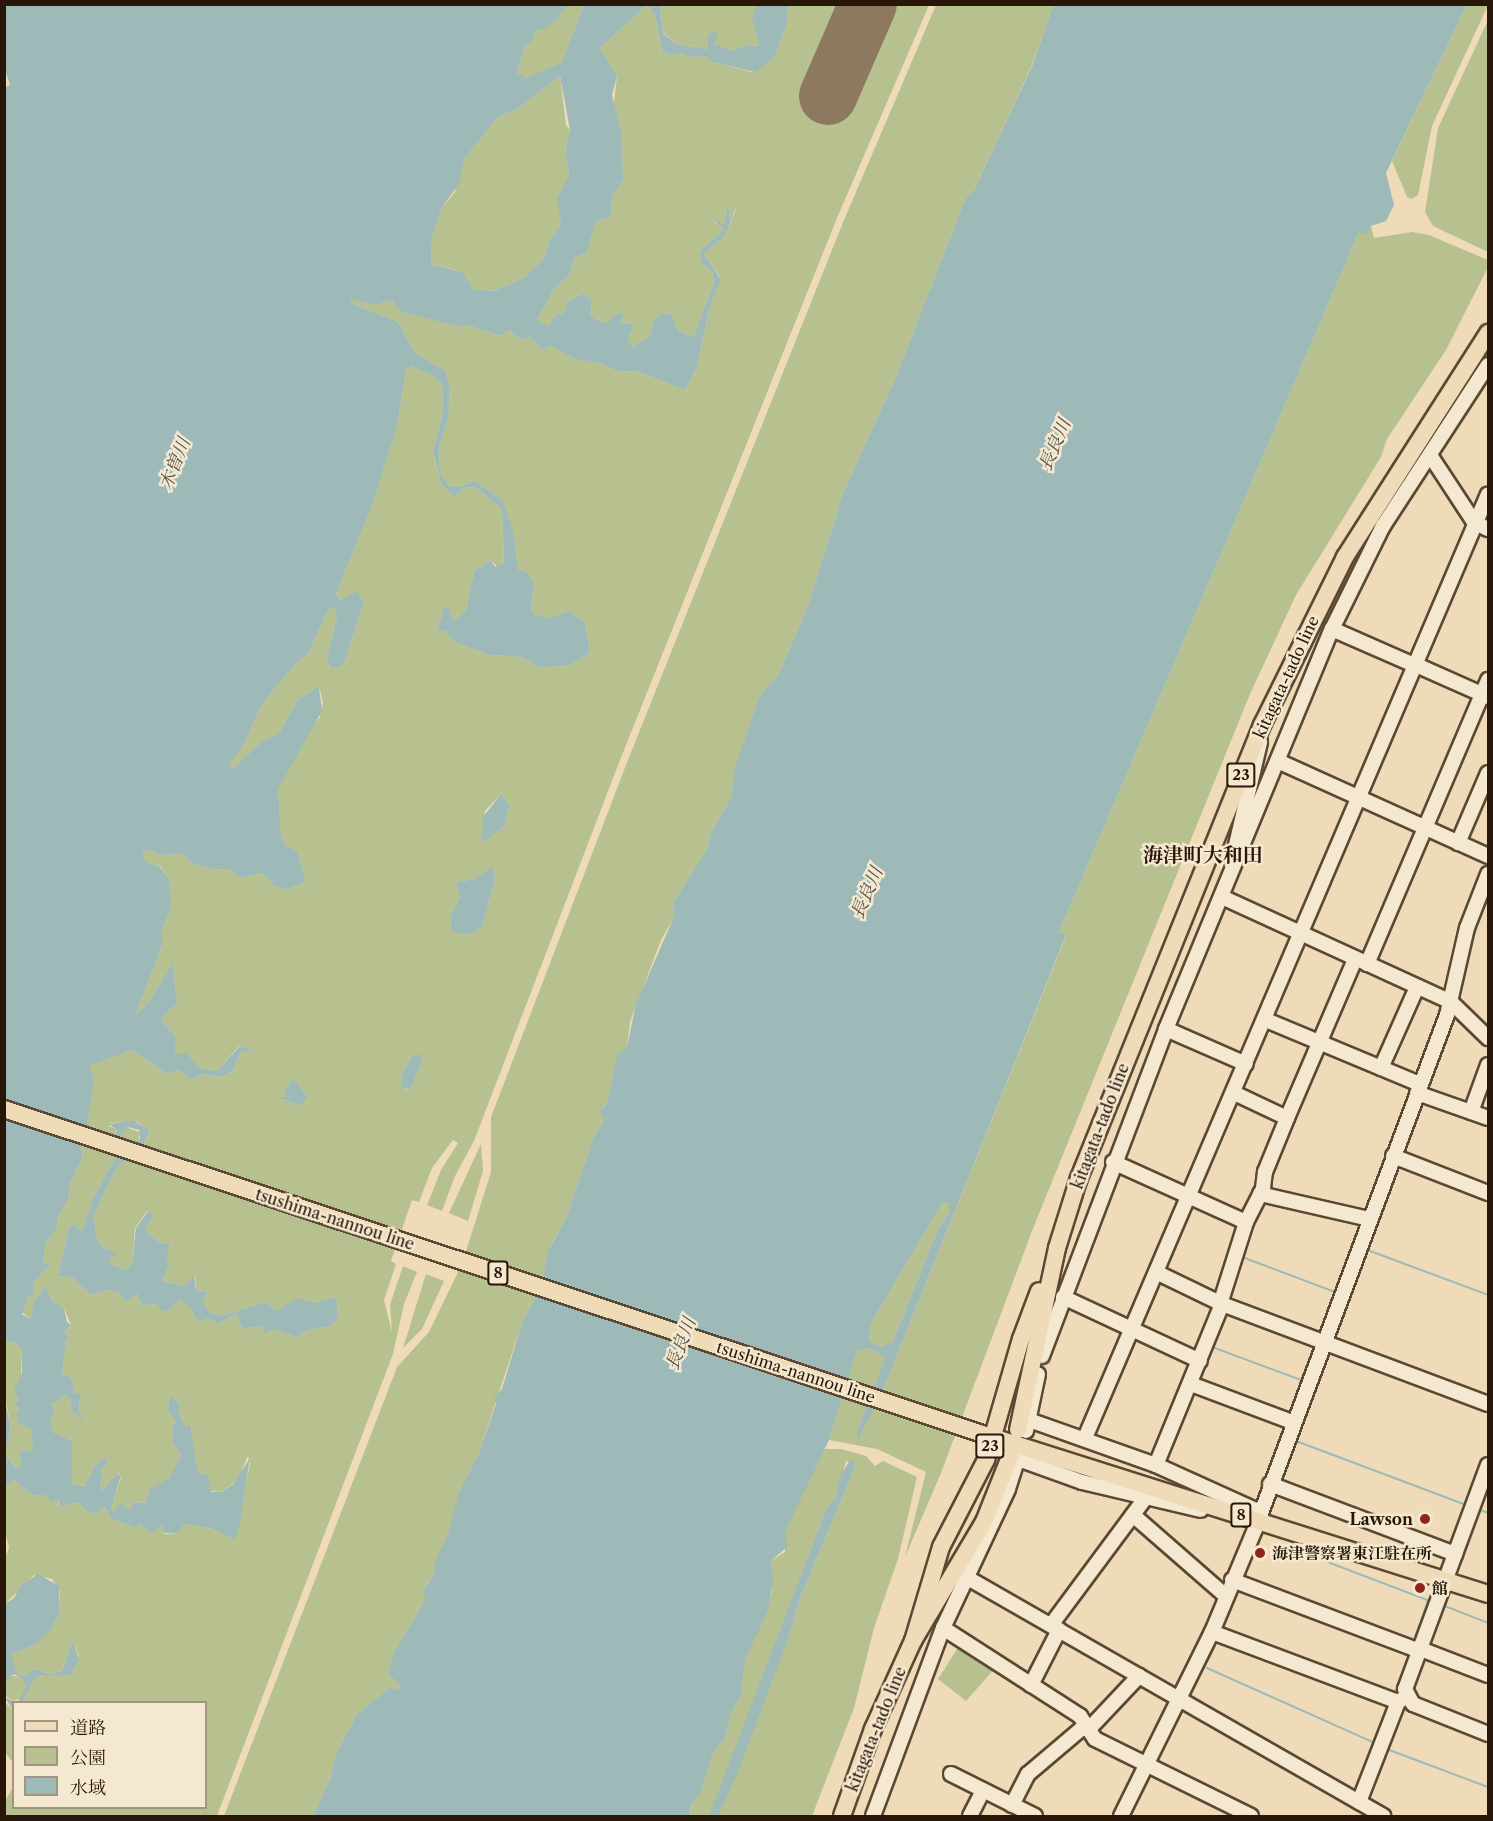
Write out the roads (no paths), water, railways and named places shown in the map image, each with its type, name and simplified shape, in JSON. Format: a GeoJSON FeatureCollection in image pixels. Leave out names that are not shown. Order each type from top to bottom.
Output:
{"type":"FeatureCollection","features":[{"type":"Feature","properties":{"kind":"main road","name":"kitagata-tado line"},"geometry":{"type":"LineString","coordinates":[[1057,1248],[1083,1167],[1262,725],[1345,557],[1488,333]]}},
{"type":"Feature","properties":{"kind":"main road","name":"tsushima-nannou line"},"geometry":{"type":"LineString","coordinates":[[4,1109],[992,1437],[1488,1594]]}},
{"type":"Feature","properties":{"kind":"main road"},"geometry":{"type":"LineString","coordinates":[[1025,1427],[1057,1248]]}},
{"type":"Feature","properties":{"kind":"main road","name":"23"},"geometry":{"type":"LineString","coordinates":[[913,1641],[941,1547],[986,1460],[1021,1339],[1057,1248]]}},
{"type":"Feature","properties":{"kind":"main road"},"geometry":{"type":"LineString","coordinates":[[913,1641],[984,1522],[1017,1454]]}},
{"type":"Feature","properties":{"kind":"main road","name":"kitagata-tado line"},"geometry":{"type":"LineString","coordinates":[[842,1816],[873,1728],[913,1641]]}},
{"type":"Feature","properties":{"kind":"street"},"geometry":{"type":"LineString","coordinates":[[1257,1520],[1156,1465],[1085,1438],[1025,1427],[1046,1339],[1113,1162],[1166,1029],[1280,762],[1287,736],[1332,629],[1383,526],[1488,365]]}},
{"type":"Feature","properties":{"kind":"street"},"geometry":{"type":"LineString","coordinates":[[1430,455],[1474,522],[1488,529]]}},
{"type":"Feature","properties":{"kind":"street"},"geometry":{"type":"LineString","coordinates":[[1085,1438],[1158,1274],[1474,522],[1488,494]]}},
{"type":"Feature","properties":{"kind":"street"},"geometry":{"type":"LineString","coordinates":[[1332,629],[1486,696]]}},
{"type":"Feature","properties":{"kind":"street"},"geometry":{"type":"LineString","coordinates":[[1156,1465],[1200,1361],[1246,1222],[1260,1194],[1287,1118],[1319,1043],[1426,828],[1486,696],[1488,680]]}},
{"type":"Feature","properties":{"kind":"street"},"geometry":{"type":"LineString","coordinates":[[1222,897],[1242,824],[1262,725]]}},
{"type":"Feature","properties":{"kind":"street"},"geometry":{"type":"LineString","coordinates":[[1280,762],[1488,856]]}},
{"type":"Feature","properties":{"kind":"street"},"geometry":{"type":"LineString","coordinates":[[1458,843],[1488,772]]}},
{"type":"Feature","properties":{"kind":"street"},"geometry":{"type":"LineString","coordinates":[[1121,1816],[1212,1632],[1257,1520],[1451,1002],[1467,928],[1487,885]]}},
{"type":"Feature","properties":{"kind":"street"},"geometry":{"type":"LineString","coordinates":[[1222,897],[1451,1002],[1488,1038]]}},
{"type":"Feature","properties":{"kind":"street"},"geometry":{"type":"LineString","coordinates":[[1381,1068],[1417,987]]}},
{"type":"Feature","properties":{"kind":"street"},"geometry":{"type":"LineString","coordinates":[[1266,1020],[1381,1068],[1419,1089],[1488,1118]]}},
{"type":"Feature","properties":{"kind":"street"},"geometry":{"type":"LineString","coordinates":[[1166,1029],[1246,1064]]}},
{"type":"Feature","properties":{"kind":"street"},"geometry":{"type":"LineString","coordinates":[[1471,1112],[1488,1065]]}},
{"type":"Feature","properties":{"kind":"street"},"geometry":{"type":"LineString","coordinates":[[1234,1093],[1287,1118]]}},
{"type":"Feature","properties":{"kind":"street"},"geometry":{"type":"LineString","coordinates":[[1393,1156],[1488,1193]]}},
{"type":"Feature","properties":{"kind":"street"},"geometry":{"type":"LineString","coordinates":[[1113,1162],[1246,1222]]}},
{"type":"Feature","properties":{"kind":"street"},"geometry":{"type":"LineString","coordinates":[[1260,1194],[1369,1219]]}},
{"type":"Feature","properties":{"kind":"street"},"geometry":{"type":"LineString","coordinates":[[1158,1274],[1221,1302],[1488,1404]]}},
{"type":"Feature","properties":{"kind":"street"},"geometry":{"type":"LineString","coordinates":[[1063,1297],[1200,1361]]}},
{"type":"Feature","properties":{"kind":"street"},"geometry":{"type":"LineString","coordinates":[[1191,1384],[1292,1422]]}},
{"type":"Feature","properties":{"kind":"street"},"geometry":{"type":"LineString","coordinates":[[873,1816],[943,1628],[1017,1454],[1082,1482],[1257,1520]]}},
{"type":"Feature","properties":{"kind":"street"},"geometry":{"type":"LineString","coordinates":[[1359,1802],[1402,1699],[1418,1649],[1488,1465]]}},
{"type":"Feature","properties":{"kind":"street"},"geometry":{"type":"LineString","coordinates":[[1270,1484],[1455,1554]]}},
{"type":"Feature","properties":{"kind":"street"},"geometry":{"type":"LineString","coordinates":[[1030,1685],[1055,1628],[1146,1497]]}},
{"type":"Feature","properties":{"kind":"street"},"geometry":{"type":"LineString","coordinates":[[1132,1515],[1226,1596]]}},
{"type":"Feature","properties":{"kind":"street"},"geometry":{"type":"LineString","coordinates":[[966,1577],[1383,1816]]}},
{"type":"Feature","properties":{"kind":"street"},"geometry":{"type":"LineString","coordinates":[[1232,1580],[1488,1675]]}},
{"type":"Feature","properties":{"kind":"street"},"geometry":{"type":"LineString","coordinates":[[943,1628],[1080,1716],[1095,1739],[1251,1816]]}},
{"type":"Feature","properties":{"kind":"street"},"geometry":{"type":"LineString","coordinates":[[1212,1632],[1402,1699],[1488,1734]]}},
{"type":"Feature","properties":{"kind":"street"},"geometry":{"type":"LineString","coordinates":[[1012,1805],[1028,1774],[1081,1729],[1089,1729],[1139,1676]]}},
{"type":"Feature","properties":{"kind":"street"},"geometry":{"type":"LineString","coordinates":[[951,1774],[1035,1816]]}},
{"type":"Feature","properties":{"kind":"street"},"geometry":{"type":"LineString","coordinates":[[970,1816],[983,1790]]}},
{"type":"Feature","properties":{"kind":"water","name":"木曽川"},"geometry":{"type":"Polygon","coordinates":[[[5,5],[569,5],[550,26],[535,31],[533,41],[525,46],[517,73],[526,78],[561,63],[584,5],[647,5],[600,48],[617,76],[612,95],[622,137],[623,180],[612,197],[611,217],[596,221],[587,253],[574,258],[570,274],[554,289],[537,320],[548,326],[557,314],[563,314],[567,303],[582,293],[592,300],[590,316],[606,323],[618,313],[625,314],[620,323],[634,324],[628,339],[633,347],[650,336],[654,320],[662,313],[671,314],[679,331],[693,337],[714,283],[712,271],[702,264],[699,252],[724,229],[713,220],[724,224],[728,203],[730,219],[737,205],[725,236],[704,254],[721,279],[709,310],[697,367],[685,390],[636,371],[617,372],[603,364],[574,359],[551,346],[542,350],[530,337],[520,340],[510,330],[500,336],[467,325],[461,327],[401,312],[392,300],[376,305],[352,299],[351,303],[398,322],[415,353],[446,371],[450,390],[448,420],[439,446],[440,472],[449,486],[460,487],[474,481],[503,500],[514,533],[518,570],[527,572],[534,583],[531,608],[534,614],[550,618],[568,611],[585,622],[590,653],[570,665],[540,668],[523,657],[490,655],[454,642],[446,631],[437,631],[444,607],[449,608],[453,621],[466,610],[474,571],[491,560],[495,567],[504,564],[502,509],[475,487],[464,488],[455,497],[441,484],[433,452],[443,411],[442,385],[435,377],[411,366],[406,370],[397,427],[372,506],[336,594],[340,600],[357,591],[364,602],[346,659],[340,667],[331,668],[326,660],[337,617],[334,608],[329,608],[308,654],[297,662],[262,704],[244,744],[229,766],[234,768],[262,741],[279,733],[298,699],[319,687],[322,711],[278,789],[281,835],[284,844],[298,852],[306,882],[286,890],[274,886],[262,873],[242,878],[227,869],[215,870],[192,864],[182,854],[159,855],[149,849],[143,853],[146,862],[159,866],[169,878],[172,903],[162,931],[162,946],[135,1016],[150,1000],[173,963],[177,1003],[161,1019],[175,1036],[175,1053],[187,1053],[200,1068],[217,1071],[240,1046],[255,1051],[241,1051],[232,1072],[221,1077],[202,1074],[192,1080],[179,1070],[168,1074],[132,1050],[89,1066],[94,1079],[86,1130],[113,1138],[117,1130],[109,1124],[134,1121],[150,1131],[140,1152],[120,1164],[110,1180],[94,1216],[97,1240],[104,1248],[118,1253],[110,1257],[110,1264],[127,1270],[132,1263],[136,1228],[148,1211],[154,1215],[145,1230],[159,1242],[171,1244],[167,1256],[169,1266],[162,1281],[185,1286],[194,1275],[196,1290],[208,1292],[203,1302],[210,1313],[222,1315],[266,1302],[277,1311],[297,1298],[315,1303],[333,1297],[337,1301],[338,1319],[328,1327],[307,1330],[296,1337],[279,1330],[269,1330],[265,1335],[262,1326],[243,1329],[236,1314],[218,1324],[209,1319],[197,1321],[190,1307],[180,1300],[165,1312],[155,1304],[142,1305],[137,1294],[125,1302],[119,1293],[107,1290],[91,1295],[73,1278],[58,1276],[69,1226],[74,1224],[82,1231],[92,1200],[112,1163],[140,1138],[139,1130],[128,1127],[113,1143],[81,1146],[83,1156],[70,1184],[69,1198],[58,1217],[56,1230],[46,1242],[43,1262],[50,1265],[33,1283],[33,1296],[28,1297],[22,1314],[30,1319],[34,1301],[46,1285],[52,1301],[64,1308],[67,1322],[71,1325],[64,1332],[70,1340],[66,1341],[62,1374],[69,1375],[73,1382],[73,1392],[81,1394],[78,1410],[87,1423],[72,1412],[70,1399],[64,1394],[58,1402],[52,1403],[54,1414],[50,1421],[54,1433],[72,1440],[72,1484],[85,1486],[94,1466],[106,1456],[107,1464],[101,1470],[104,1476],[100,1483],[102,1490],[117,1474],[121,1475],[111,1510],[115,1511],[120,1503],[129,1510],[134,1502],[145,1503],[150,1489],[169,1479],[181,1455],[171,1440],[174,1436],[171,1427],[176,1422],[168,1410],[169,1395],[181,1404],[178,1412],[186,1427],[191,1427],[198,1473],[208,1474],[211,1492],[222,1492],[233,1484],[250,1458],[239,1527],[234,1540],[213,1529],[185,1524],[178,1533],[164,1533],[162,1526],[151,1533],[140,1524],[136,1528],[112,1519],[105,1508],[95,1514],[84,1510],[79,1502],[59,1507],[59,1501],[51,1502],[45,1495],[32,1495],[14,1480],[5,1486],[4,1395],[11,1429],[5,1454],[16,1468],[21,1467],[19,1455],[24,1449],[31,1452],[33,1445],[31,1429],[19,1424],[16,1414],[19,1409],[14,1401],[20,1400],[14,1391],[22,1373],[22,1349],[12,1341],[4,1342],[4,88],[10,85],[5,70],[5,5]],[[560,76],[516,110],[498,117],[464,159],[459,184],[441,209],[432,238],[431,264],[462,272],[473,289],[494,291],[525,277],[544,259],[549,241],[561,225],[557,199],[569,175],[565,153],[570,130],[560,76]]]}},
{"type":"Feature","properties":{"kind":"water"},"geometry":{"type":"Polygon","coordinates":[[[647,5],[660,5],[663,33],[675,44],[708,49],[708,36],[715,30],[718,33],[714,44],[733,51],[744,45],[759,46],[752,19],[756,5],[789,5],[786,27],[775,56],[755,72],[712,62],[706,56],[689,57],[682,53],[672,56],[662,51],[655,15],[647,5]]]}},
{"type":"Feature","properties":{"kind":"water","name":"長良川"},"geometry":{"type":"Polygon","coordinates":[[[1053,5],[1467,5],[1386,173],[1394,205],[1386,221],[1371,226],[1367,234],[1359,232],[1059,932],[1066,935],[879,1400],[858,1439],[857,1431],[885,1358],[870,1348],[857,1351],[829,1440],[785,1532],[787,1547],[771,1561],[773,1582],[768,1610],[746,1658],[741,1695],[731,1713],[725,1739],[713,1753],[700,1795],[691,1804],[690,1816],[313,1816],[330,1779],[336,1753],[357,1714],[390,1687],[398,1690],[401,1686],[388,1674],[394,1652],[425,1600],[423,1590],[434,1575],[435,1562],[448,1534],[459,1491],[479,1453],[496,1404],[494,1398],[502,1389],[522,1323],[543,1281],[548,1251],[566,1218],[594,1136],[604,1121],[600,1111],[607,1103],[617,1055],[627,1047],[636,1004],[673,919],[674,901],[707,849],[711,833],[731,797],[735,767],[759,697],[778,675],[808,606],[843,493],[895,379],[966,197],[973,192],[1033,64],[1053,5]],[[943,1202],[871,1323],[869,1340],[880,1347],[893,1341],[937,1231],[949,1212],[949,1204],[943,1202]]]}},
{"type":"Feature","properties":{"kind":"water"},"geometry":{"type":"Polygon","coordinates":[[[501,794],[510,805],[504,827],[482,843],[483,817],[501,794]]]}},
{"type":"Feature","properties":{"kind":"water"},"geometry":{"type":"Polygon","coordinates":[[[493,866],[495,879],[482,927],[470,935],[451,930],[450,917],[460,897],[456,882],[475,879],[493,866]]]}},
{"type":"Feature","properties":{"kind":"water"},"geometry":{"type":"Polygon","coordinates":[[[412,1055],[422,1055],[422,1063],[410,1090],[402,1087],[401,1077],[412,1055]]]}},
{"type":"Feature","properties":{"kind":"water"},"geometry":{"type":"Polygon","coordinates":[[[293,1078],[308,1097],[301,1106],[277,1097],[287,1097],[284,1091],[293,1078]]]}},
{"type":"Feature","properties":{"kind":"water"},"geometry":{"type":"Polygon","coordinates":[[[850,1460],[856,1465],[799,1601],[789,1637],[737,1774],[718,1816],[709,1816],[826,1509],[836,1498],[839,1478],[850,1460]]]}},
{"type":"Feature","properties":{"kind":"water"},"geometry":{"type":"Polygon","coordinates":[[[38,1574],[59,1586],[60,1612],[51,1630],[36,1644],[11,1654],[16,1672],[23,1676],[35,1669],[49,1674],[62,1671],[73,1640],[79,1659],[71,1675],[41,1675],[35,1679],[23,1701],[19,1701],[26,1687],[23,1679],[14,1674],[5,1683],[5,1604],[14,1598],[20,1586],[38,1574]]]}},
{"type":"Feature","properties":{"kind":"water"},"geometry":{"type":"Polygon","coordinates":[[[5,1698],[15,1701],[12,1701],[12,1708],[5,1698]]]}},
{"type":"Feature","properties":{"kind":"waterway"},"geometry":{"type":"LineString","coordinates":[[1480,914],[1488,900]]}},
{"type":"Feature","properties":{"kind":"waterway"},"geometry":{"type":"LineString","coordinates":[[1459,1001],[1478,919]]}},
{"type":"Feature","properties":{"kind":"waterway"},"geometry":{"type":"LineString","coordinates":[[1439,1055],[1454,1017]]}},
{"type":"Feature","properties":{"kind":"waterway"},"geometry":{"type":"LineString","coordinates":[[1370,1251],[1488,1295]]}},
{"type":"Feature","properties":{"kind":"waterway"},"geometry":{"type":"LineString","coordinates":[[1242,1257],[1335,1292]]}},
{"type":"Feature","properties":{"kind":"waterway"},"geometry":{"type":"LineString","coordinates":[[1320,1335],[1339,1285]]}},
{"type":"Feature","properties":{"kind":"waterway"},"geometry":{"type":"LineString","coordinates":[[1212,1347],[1301,1380],[1315,1345]]}},
{"type":"Feature","properties":{"kind":"waterway"},"geometry":{"type":"LineString","coordinates":[[1296,1441],[1464,1504]]}},
{"type":"Feature","properties":{"kind":"waterway"},"geometry":{"type":"LineString","coordinates":[[1478,1509],[1488,1513]]}},
{"type":"Feature","properties":{"kind":"waterway"},"geometry":{"type":"LineString","coordinates":[[1304,1553],[1430,1601]]}},
{"type":"Feature","properties":{"kind":"waterway"},"geometry":{"type":"LineString","coordinates":[[1421,1621],[1428,1601]]}},
{"type":"Feature","properties":{"kind":"waterway"},"geometry":{"type":"LineString","coordinates":[[1445,1606],[1488,1623]]}},
{"type":"Feature","properties":{"kind":"waterway"},"geometry":{"type":"LineString","coordinates":[[1413,1644],[1419,1626]]}},
{"type":"Feature","properties":{"kind":"waterway"},"geometry":{"type":"LineString","coordinates":[[1404,1669],[1410,1652]]}},
{"type":"Feature","properties":{"kind":"waterway"},"geometry":{"type":"LineString","coordinates":[[1207,1668],[1377,1744]]}},
{"type":"Feature","properties":{"kind":"waterway"},"geometry":{"type":"LineString","coordinates":[[1394,1694],[1403,1672]]}},
{"type":"Feature","properties":{"kind":"waterway"},"geometry":{"type":"LineString","coordinates":[[1384,1748],[1488,1787]]}},
{"type":"Feature","properties":{"kind":"place","name":"Lawson"},"geometry":{"type":"Point","coordinates":[1425,1519]}},
{"type":"Feature","properties":{"kind":"place","name":"海津警察署東江駐在所"},"geometry":{"type":"Point","coordinates":[1260,1553]}},
{"type":"Feature","properties":{"kind":"place","name":"館"},"geometry":{"type":"Point","coordinates":[1420,1588]}},
{"type":"Feature","properties":{"kind":"district","name":"海津町大和田"},"geometry":{"type":"Point","coordinates":[1203,855]}}]}
